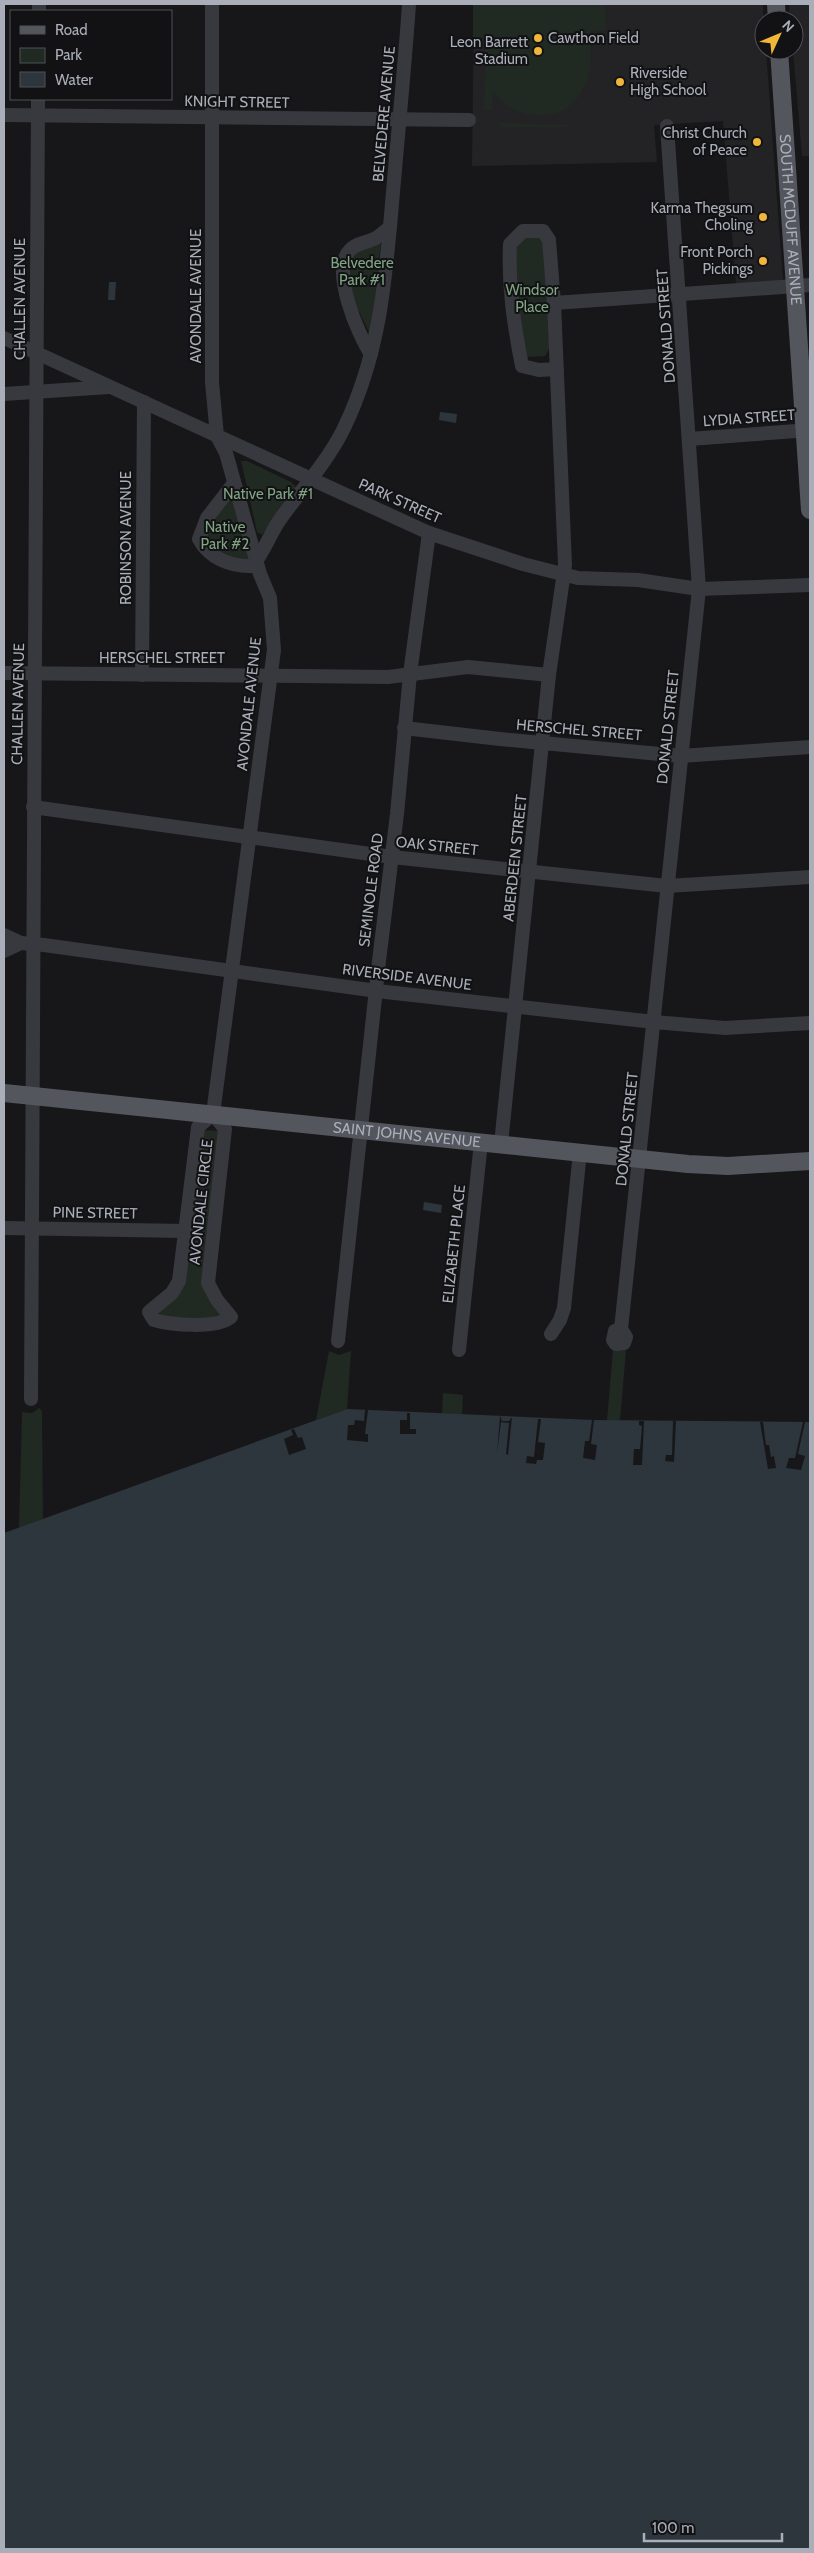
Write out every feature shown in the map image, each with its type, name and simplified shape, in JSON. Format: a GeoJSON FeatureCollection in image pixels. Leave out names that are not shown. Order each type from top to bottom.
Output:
{"type":"FeatureCollection","features":[{"type":"Feature","properties":{"kind":"main road","name":"SOUTH MCDUFF AVENUE"},"geometry":{"type":"LineString","coordinates":[[780,60],[802,286],[810,510]]}},
{"type":"Feature","properties":{"kind":"main road","name":"SAINT JOHNS AVENUE"},"geometry":{"type":"LineString","coordinates":[[4,1093],[728,1166],[810,1160]]}},
{"type":"Feature","properties":{"kind":"street","name":"AVONDALE AVENUE"},"geometry":{"type":"LineString","coordinates":[[212,4],[212,382],[217,436],[226,452],[272,612],[274,650],[213,1114]]}},
{"type":"Feature","properties":{"kind":"street","name":"BELVEDERE AVENUE"},"geometry":{"type":"LineString","coordinates":[[257,561],[274,528],[343,430],[360,391],[371,354],[380,321],[409,4]]}},
{"type":"Feature","properties":{"kind":"street","name":"CHALLEN AVENUE"},"geometry":{"type":"LineString","coordinates":[[30,1399],[32,1095],[27,944],[33,807],[38,100]]}},
{"type":"Feature","properties":{"kind":"street","name":"KNIGHT STREET"},"geometry":{"type":"LineString","coordinates":[[4,114],[38,116],[469,120]]}},
{"type":"Feature","properties":{"kind":"street","name":"DONALD STREET"},"geometry":{"type":"LineString","coordinates":[[621,1329],[699,589],[667,126]]}},
{"type":"Feature","properties":{"kind":"street"},"geometry":{"type":"LineString","coordinates":[[371,354],[362,341],[354,320],[344,285],[342,270],[345,256],[350,249],[374,239],[390,227]]}},
{"type":"Feature","properties":{"kind":"street"},"geometry":{"type":"LineString","coordinates":[[557,369],[539,370],[522,366],[512,315],[509,263],[510,244],[523,231],[543,231],[549,240],[554,304],[557,369],[565,566],[562,575]]}},
{"type":"Feature","properties":{"kind":"street"},"geometry":{"type":"LineString","coordinates":[[554,304],[802,286]]}},
{"type":"Feature","properties":{"kind":"street","name":"PARK STREET"},"geometry":{"type":"LineString","coordinates":[[4,338],[428,533],[562,575],[578,578],[638,580],[699,589],[810,585]]}},
{"type":"Feature","properties":{"kind":"street"},"geometry":{"type":"LineString","coordinates":[[4,394],[110,387]]}},
{"type":"Feature","properties":{"kind":"street","name":"ROBINSON AVENUE"},"geometry":{"type":"LineString","coordinates":[[142,675],[144,402]]}},
{"type":"Feature","properties":{"kind":"street","name":"LYDIA STREET"},"geometry":{"type":"LineString","coordinates":[[689,439],[808,431]]}},
{"type":"Feature","properties":{"kind":"street"},"geometry":{"type":"LineString","coordinates":[[234,483],[207,518],[199,539],[205,550],[213,556],[243,567],[252,566],[257,561]]}},
{"type":"Feature","properties":{"kind":"street","name":"SEMINOLE ROAD"},"geometry":{"type":"LineString","coordinates":[[338,1341],[392,857],[410,674],[428,533]]}},
{"type":"Feature","properties":{"kind":"street","name":"ABERDEEN STREET"},"geometry":{"type":"LineString","coordinates":[[501,1144],[544,742],[549,675],[562,575]]}},
{"type":"Feature","properties":{"kind":"street","name":"HERSCHEL STREET"},"geometry":{"type":"LineString","coordinates":[[4,673],[388,677],[468,667],[549,675]]}},
{"type":"Feature","properties":{"kind":"street","name":"HERSCHEL STREET"},"geometry":{"type":"LineString","coordinates":[[404,728],[681,756],[810,748]]}},
{"type":"Feature","properties":{"kind":"street","name":"OAK STREET"},"geometry":{"type":"LineString","coordinates":[[33,807],[392,857],[667,886],[810,877]]}},
{"type":"Feature","properties":{"kind":"street"},"geometry":{"type":"LineString","coordinates":[[4,935],[27,944]]}},
{"type":"Feature","properties":{"kind":"street"},"geometry":{"type":"LineString","coordinates":[[4,951],[27,944]]}},
{"type":"Feature","properties":{"kind":"street","name":"RIVERSIDE AVENUE"},"geometry":{"type":"LineString","coordinates":[[27,944],[232,970],[377,991],[654,1022],[725,1028],[810,1023]]}},
{"type":"Feature","properties":{"kind":"street","name":"AVONDALE CIRCLE"},"geometry":{"type":"LineString","coordinates":[[213,1114],[225,1129],[208,1283],[216,1300],[229,1312],[231,1317],[223,1324],[168,1324],[154,1320],[149,1312],[172,1294],[178,1281],[186,1231],[198,1127],[213,1114]]}},
{"type":"Feature","properties":{"kind":"street","name":"ELIZABETH PLACE"},"geometry":{"type":"LineString","coordinates":[[459,1350],[481,1142]]}},
{"type":"Feature","properties":{"kind":"street"},"geometry":{"type":"LineString","coordinates":[[550,1334],[560,1320],[564,1308],[580,1152]]}},
{"type":"Feature","properties":{"kind":"street","name":"PINE STREET"},"geometry":{"type":"LineString","coordinates":[[4,1228],[186,1231]]}},
{"type":"Feature","properties":{"kind":"shaded area","name":"Riverside High School"},"geometry":{"type":"Polygon","coordinates":[[[474,4],[763,4],[763,10],[754,10],[754,60],[767,60],[783,281],[736,284],[723,121],[654,125],[657,162],[472,166],[474,4]]]}},
{"type":"Feature","properties":{"kind":"shaded area"},"geometry":{"type":"Polygon","coordinates":[[[789,4],[810,4],[810,156],[802,156],[794,60],[804,60],[804,10],[789,10],[789,4]]]}},
{"type":"Feature","properties":{"kind":"green space","name":"Leon Barrett Stadium"},"geometry":{"type":"Polygon","coordinates":[[[473,4],[605,4],[605,30],[591,30],[590,70],[586,83],[578,97],[568,107],[556,113],[543,116],[530,115],[517,110],[504,103],[493,92],[492,110],[484,110],[486,37],[473,37],[473,4]]]}},
{"type":"Feature","properties":{"kind":"green space"},"geometry":{"type":"Polygon","coordinates":[[[501,123],[568,125],[568,127],[501,127],[501,123]]]}},
{"type":"Feature","properties":{"kind":"green space","name":"Windsor Place"},"geometry":{"type":"Polygon","coordinates":[[[522,238],[541,238],[545,243],[550,348],[545,356],[526,357],[520,352],[515,244],[522,238]]]}},
{"type":"Feature","properties":{"kind":"green space","name":"Belvedere Park #1"},"geometry":{"type":"Polygon","coordinates":[[[381,241],[371,336],[349,291],[347,262],[354,252],[381,241]]]}},
{"type":"Feature","properties":{"kind":"green space","name":"Native Park #1"},"geometry":{"type":"Polygon","coordinates":[[[241,461],[247,461],[291,482],[297,488],[262,535],[257,532],[241,461]]]}},
{"type":"Feature","properties":{"kind":"green space","name":"Native Park #2"},"geometry":{"type":"Polygon","coordinates":[[[231,494],[252,557],[244,562],[227,557],[207,543],[205,533],[231,494]]]}},
{"type":"Feature","properties":{"kind":"green space"},"geometry":{"type":"Polygon","coordinates":[[[200,1130],[221,1131],[205,1287],[221,1310],[221,1317],[216,1321],[160,1316],[158,1311],[171,1301],[200,1130]]]}},
{"type":"Feature","properties":{"kind":"green space"},"geometry":{"type":"Polygon","coordinates":[[[613,1349],[626,1350],[620,1421],[607,1420],[613,1349]]]}},
{"type":"Feature","properties":{"kind":"green space"},"geometry":{"type":"Polygon","coordinates":[[[329,1351],[339,1355],[351,1351],[347,1409],[316,1420],[329,1351]]]}},
{"type":"Feature","properties":{"kind":"green space"},"geometry":{"type":"Polygon","coordinates":[[[443,1393],[463,1395],[462,1415],[442,1414],[443,1393]]]}},
{"type":"Feature","properties":{"kind":"green space"},"geometry":{"type":"Polygon","coordinates":[[[39,1408],[42,1411],[43,1519],[19,1528],[22,1412],[32,1413],[39,1408]]]}},
{"type":"Feature","properties":{"kind":"water"},"geometry":{"type":"Polygon","coordinates":[[[109,282],[116,282],[115,300],[108,300],[109,282]]]}},
{"type":"Feature","properties":{"kind":"water"},"geometry":{"type":"Polygon","coordinates":[[[440,412],[457,414],[456,423],[439,420],[440,412]]]}},
{"type":"Feature","properties":{"kind":"water"},"geometry":{"type":"Polygon","coordinates":[[[424,1202],[442,1205],[441,1213],[423,1210],[424,1202]]]}},
{"type":"Feature","properties":{"kind":"water"},"geometry":{"type":"Polygon","coordinates":[[[347,1409],[594,1420],[810,1422],[810,2549],[4,2549],[4,1533],[347,1409]]]}},
{"type":"Feature","properties":{"kind":"pier"},"geometry":{"type":"Polygon","coordinates":[[[365,1410],[368,1410],[365,1434],[368,1434],[368,1442],[347,1440],[348,1425],[354,1425],[355,1420],[364,1421],[365,1410]]]}},
{"type":"Feature","properties":{"kind":"pier"},"geometry":{"type":"Polygon","coordinates":[[[407,1413],[410,1413],[410,1429],[416,1429],[416,1434],[400,1434],[400,1420],[407,1420],[407,1413]]]}},
{"type":"Feature","properties":{"kind":"pier"},"geometry":{"type":"Polygon","coordinates":[[[500,1416],[502,1421],[509,1421],[512,1417],[508,1455],[506,1454],[509,1423],[501,1422],[497,1454],[500,1416]]]}},
{"type":"Feature","properties":{"kind":"pier"},"geometry":{"type":"Polygon","coordinates":[[[538,1419],[541,1419],[538,1442],[545,1443],[543,1460],[537,1460],[536,1464],[526,1463],[527,1456],[534,1457],[538,1419]]]}},
{"type":"Feature","properties":{"kind":"pier"},"geometry":{"type":"Polygon","coordinates":[[[592,1420],[594,1420],[591,1444],[597,1445],[595,1460],[583,1458],[585,1441],[589,1441],[592,1420]]]}},
{"type":"Feature","properties":{"kind":"pier"},"geometry":{"type":"Polygon","coordinates":[[[639,1421],[644,1421],[642,1465],[633,1465],[634,1449],[640,1449],[642,1426],[639,1425],[639,1421]]]}},
{"type":"Feature","properties":{"kind":"pier"},"geometry":{"type":"Polygon","coordinates":[[[673,1421],[676,1421],[674,1462],[665,1461],[666,1455],[672,1455],[673,1421]]]}},
{"type":"Feature","properties":{"kind":"pier"},"geometry":{"type":"Polygon","coordinates":[[[760,1422],[763,1422],[766,1445],[769,1445],[771,1457],[774,1456],[776,1468],[768,1469],[760,1422]]]}},
{"type":"Feature","properties":{"kind":"pier"},"geometry":{"type":"Polygon","coordinates":[[[803,1422],[805,1422],[798,1454],[805,1456],[801,1470],[786,1468],[789,1458],[795,1458],[803,1422]]]}},
{"type":"Feature","properties":{"kind":"pier"},"geometry":{"type":"Polygon","coordinates":[[[294,1429],[298,1438],[302,1437],[306,1449],[289,1455],[284,1439],[293,1435],[291,1430],[294,1429]]]}},
{"type":"Feature","properties":{"kind":"place","name":"Cawthon Field"},"geometry":{"type":"Point","coordinates":[538,38]}},
{"type":"Feature","properties":{"kind":"place","name":"Leon Barrett Stadium"},"geometry":{"type":"Point","coordinates":[538,51]}},
{"type":"Feature","properties":{"kind":"place","name":"Riverside High School"},"geometry":{"type":"Point","coordinates":[620,82]}},
{"type":"Feature","properties":{"kind":"place","name":"Christ Church of Peace"},"geometry":{"type":"Point","coordinates":[757,142]}},
{"type":"Feature","properties":{"kind":"place","name":"Karma Thegsum Choling"},"geometry":{"type":"Point","coordinates":[763,217]}},
{"type":"Feature","properties":{"kind":"place","name":"Front Porch Pickings"},"geometry":{"type":"Point","coordinates":[763,261]}}]}
